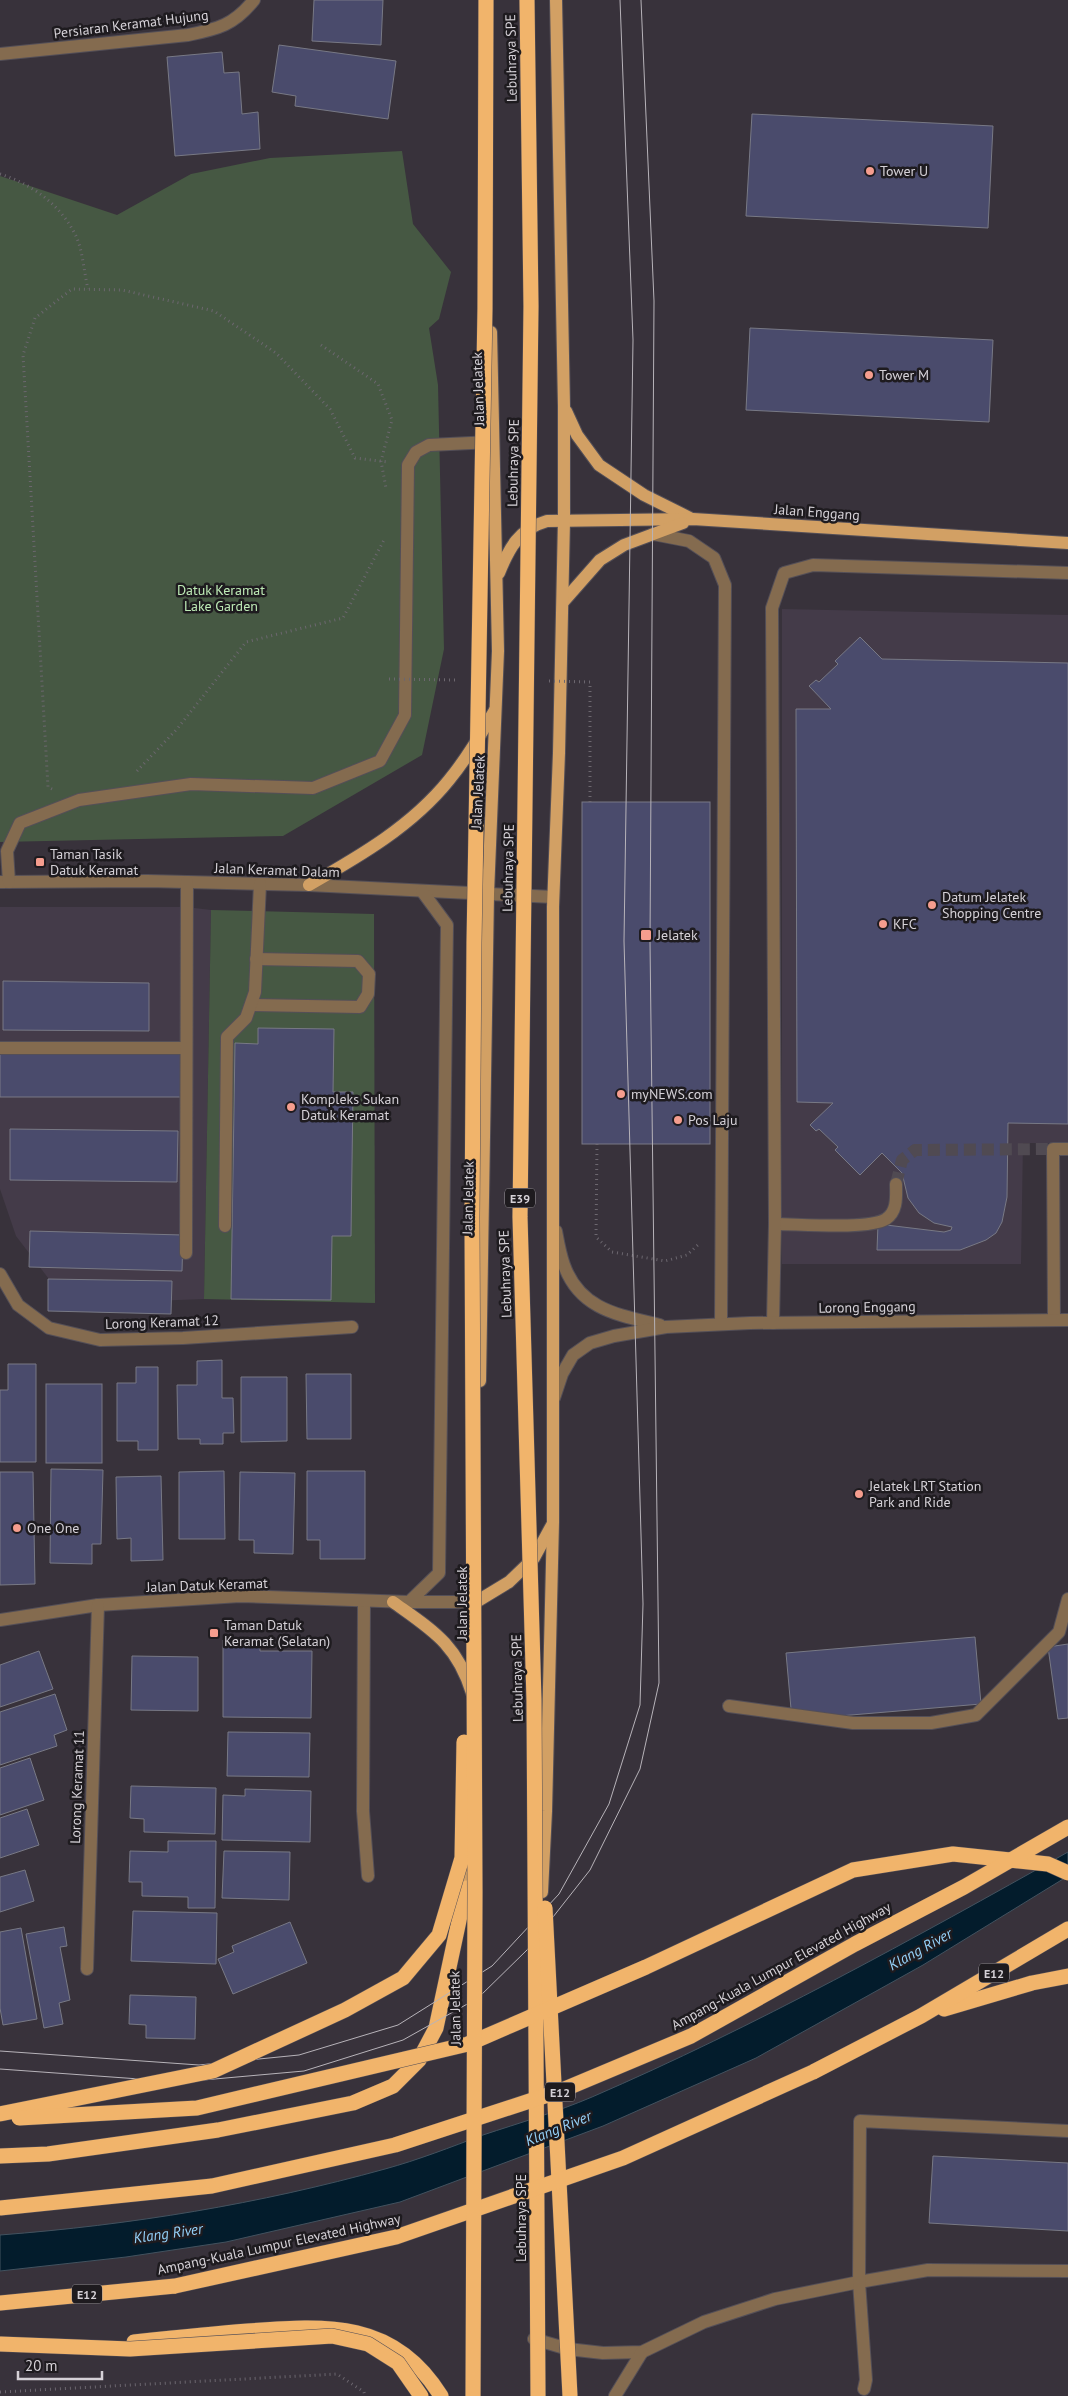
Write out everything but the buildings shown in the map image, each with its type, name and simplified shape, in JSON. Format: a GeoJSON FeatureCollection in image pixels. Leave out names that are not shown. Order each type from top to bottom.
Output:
{"type":"FeatureCollection","features":[{"type":"Feature","properties":{"kind":"highway","name":"Lebuhraya SPE"},"geometry":{"type":"LineString","coordinates":[[473,2396],[475,1882],[472,1218],[474,934],[486,298],[486,0]]}},
{"type":"Feature","properties":{"kind":"highway","name":"Lebuhraya SPE"},"geometry":{"type":"LineString","coordinates":[[527,0],[531,306],[520,1217],[534,1700],[538,2396]]}},
{"type":"Feature","properties":{"kind":"highway"},"geometry":{"type":"LineString","coordinates":[[0,2114],[213,2071],[345,2010],[403,1978],[439,1935],[462,1858],[472,1218]]}},
{"type":"Feature","properties":{"kind":"highway"},"geometry":{"type":"LineString","coordinates":[[534,1700],[570,2396]]}},
{"type":"Feature","properties":{"kind":"highway","name":"Ampang-Kuala Lumpur Elevated Highway"},"geometry":{"type":"LineString","coordinates":[[0,2208],[212,2186],[395,2145],[560,2092],[691,2036],[855,1944],[964,1887],[1068,1827]]}},
{"type":"Feature","properties":{"kind":"highway"},"geometry":{"type":"LineString","coordinates":[[0,2119],[197,2108],[468,2044],[646,1967],[853,1870],[953,1854],[1048,1864],[1068,1873]]}},
{"type":"Feature","properties":{"kind":"highway"},"geometry":{"type":"LineString","coordinates":[[0,2156],[48,2154],[218,2130],[354,2102],[393,2086],[419,2060],[436,2028],[466,1888]]}},
{"type":"Feature","properties":{"kind":"highway","name":"Ampang-Kuala Lumpur Elevated Highway"},"geometry":{"type":"LineString","coordinates":[[0,2303],[175,2286],[396,2238],[623,2158],[813,2072],[920,2016],[1068,1929]]}},
{"type":"Feature","properties":{"kind":"highway"},"geometry":{"type":"LineString","coordinates":[[920,2016],[1032,1983],[1068,1976]]}},
{"type":"Feature","properties":{"kind":"highway"},"geometry":{"type":"LineString","coordinates":[[0,2346],[107,2345],[210,2334],[316,2327],[347,2330],[373,2338],[401,2351],[422,2369],[441,2396]]}},
{"type":"Feature","properties":{"kind":"highway"},"geometry":{"type":"LineString","coordinates":[[0,2346],[130,2349],[332,2336],[368,2344],[398,2363],[421,2396]]}},
{"type":"Feature","properties":{"kind":"main road","name":"Jalan Jelatek"},"geometry":{"type":"LineString","coordinates":[[466,2396],[471,2027],[466,1888],[476,1707],[476,1602],[488,894],[497,708],[495,442],[481,0]]}},
{"type":"Feature","properties":{"kind":"main road"},"geometry":{"type":"LineString","coordinates":[[534,2396],[534,2021],[546,1811],[554,1522],[552,1216],[554,897],[564,520],[564,406],[556,0]]}},
{"type":"Feature","properties":{"kind":"main road"},"geometry":{"type":"LineString","coordinates":[[564,406],[577,435],[599,464],[644,495],[693,519]]}},
{"type":"Feature","properties":{"kind":"main road"},"geometry":{"type":"LineString","coordinates":[[563,602],[600,560],[624,545],[693,519]]}},
{"type":"Feature","properties":{"kind":"main road","name":"Jalan Enggang"},"geometry":{"type":"LineString","coordinates":[[496,580],[507,553],[519,536],[533,525],[546,521],[693,519],[1068,543]]}},
{"type":"Feature","properties":{"kind":"main road"},"geometry":{"type":"LineString","coordinates":[[309,884],[383,841],[416,814],[448,781],[471,751],[497,708]]}},
{"type":"Feature","properties":{"kind":"main road"},"geometry":{"type":"LineString","coordinates":[[476,1602],[508,1582],[534,1558],[554,1522]]}},
{"type":"Feature","properties":{"kind":"main road"},"geometry":{"type":"LineString","coordinates":[[393,1602],[428,1627],[455,1653],[466,1676],[476,1707]]}},
{"type":"Feature","properties":{"kind":"street","name":"Persiaran Keramat Hujung"},"geometry":{"type":"LineString","coordinates":[[0,54],[188,35],[216,29],[242,16],[254,0]]}},
{"type":"Feature","properties":{"kind":"street"},"geometry":{"type":"LineString","coordinates":[[4,882],[7,851],[20,823],[80,800],[192,784],[313,788],[380,761],[405,715],[408,465],[416,452],[429,445],[495,442]]}},
{"type":"Feature","properties":{"kind":"street"},"geometry":{"type":"LineString","coordinates":[[652,534],[689,541],[714,558],[725,585],[722,1324]]}},
{"type":"Feature","properties":{"kind":"street"},"geometry":{"type":"LineString","coordinates":[[773,1323],[775,1224],[772,608],[784,573],[813,565],[1068,573]]}},
{"type":"Feature","properties":{"kind":"street","name":"Jalan Keramat Dalam"},"geometry":{"type":"LineString","coordinates":[[4,882],[309,884],[554,897]]}},
{"type":"Feature","properties":{"kind":"street"},"geometry":{"type":"LineString","coordinates":[[186,1253],[187,882]]}},
{"type":"Feature","properties":{"kind":"street"},"geometry":{"type":"LineString","coordinates":[[225,1226],[227,1037],[246,1018],[255,992],[260,884]]}},
{"type":"Feature","properties":{"kind":"street"},"geometry":{"type":"LineString","coordinates":[[409,1602],[439,1574],[448,925],[422,891]]}},
{"type":"Feature","properties":{"kind":"street"},"geometry":{"type":"LineString","coordinates":[[251,1005],[360,1007],[368,994],[369,974],[358,961],[256,959]]}},
{"type":"Feature","properties":{"kind":"street"},"geometry":{"type":"LineString","coordinates":[[0,1048],[186,1048]]}},
{"type":"Feature","properties":{"kind":"street"},"geometry":{"type":"LineString","coordinates":[[1054,1320],[1053,1149],[1068,1149]]}},
{"type":"Feature","properties":{"kind":"street"},"geometry":{"type":"LineString","coordinates":[[775,1224],[871,1224],[887,1218],[896,1206],[896,1184]]}},
{"type":"Feature","properties":{"kind":"street","name":"Lorong Enggang"},"geometry":{"type":"LineString","coordinates":[[552,1216],[564,1265],[576,1289],[591,1304],[616,1314],[666,1327]]}},
{"type":"Feature","properties":{"kind":"street","name":"Lorong Keramat 12"},"geometry":{"type":"LineString","coordinates":[[0,1274],[18,1305],[49,1328],[100,1340],[183,1338],[352,1327]]}},
{"type":"Feature","properties":{"kind":"street","name":"Lorong Enggang"},"geometry":{"type":"LineString","coordinates":[[552,1403],[562,1374],[573,1355],[590,1343],[614,1336],[666,1327],[773,1323],[1068,1320]]}},
{"type":"Feature","properties":{"kind":"street","name":"Jalan Datuk Keramat"},"geometry":{"type":"LineString","coordinates":[[0,1620],[98,1605],[240,1596],[393,1602],[476,1602]]}},
{"type":"Feature","properties":{"kind":"street"},"geometry":{"type":"LineString","coordinates":[[729,1706],[853,1723],[931,1723],[976,1715],[1059,1632],[1068,1599]]}},
{"type":"Feature","properties":{"kind":"street"},"geometry":{"type":"LineString","coordinates":[[364,1601],[363,1811],[368,1876]]}},
{"type":"Feature","properties":{"kind":"street","name":"Lorong Keramat 11"},"geometry":{"type":"LineString","coordinates":[[87,1970],[98,1605]]}},
{"type":"Feature","properties":{"kind":"street"},"geometry":{"type":"LineString","coordinates":[[864,2388],[866,2380],[859,2282],[860,2121],[1068,2131]]}},
{"type":"Feature","properties":{"kind":"street"},"geometry":{"type":"LineString","coordinates":[[534,2339],[568,2349],[595,2352],[642,2352],[704,2322],[775,2299],[859,2282],[928,2270],[1068,2271]]}},
{"type":"Feature","properties":{"kind":"street"},"geometry":{"type":"LineString","coordinates":[[615,2396],[642,2352]]}},
{"type":"Feature","properties":{"kind":"path"},"geometry":{"type":"LineString","coordinates":[[0,174],[14,179],[54,203],[76,237],[88,289]]}},
{"type":"Feature","properties":{"kind":"path"},"geometry":{"type":"LineString","coordinates":[[80,800],[48,787],[22,355],[35,318],[72,289],[122,290],[214,311],[276,353],[330,409],[355,458],[408,465]]}},
{"type":"Feature","properties":{"kind":"path"},"geometry":{"type":"LineString","coordinates":[[321,345],[378,384],[392,420],[381,461],[387,496]]}},
{"type":"Feature","properties":{"kind":"path"},"geometry":{"type":"LineString","coordinates":[[115,795],[177,729],[246,642],[343,618],[385,540],[387,531]]}},
{"type":"Feature","properties":{"kind":"path"},"geometry":{"type":"LineString","coordinates":[[590,682],[590,802]]}},
{"type":"Feature","properties":{"kind":"path"},"geometry":{"type":"LineString","coordinates":[[597,1144],[596,1237],[612,1252],[664,1261],[687,1255],[701,1242]]}},
{"type":"Feature","properties":{"kind":"path"},"geometry":{"type":"LineString","coordinates":[[0,2392],[182,2384],[337,2374],[364,2392],[365,2396]]}},
{"type":"Feature","properties":{"kind":"shaded area","name":"Datum Jelatek Shopping Centre"},"geometry":{"type":"Polygon","coordinates":[[[782,609],[1068,615],[1068,1143],[1023,1143],[1021,1264],[782,1264],[782,609]]]}},
{"type":"Feature","properties":{"kind":"shaded area"},"geometry":{"type":"Polygon","coordinates":[[[0,907],[186,907],[211,910],[204,1299],[102,1303],[52,1283],[16,1236],[0,1189],[0,907]]]}},
{"type":"Feature","properties":{"kind":"green space","name":"Datuk Keramat Lake Garden"},"geometry":{"type":"Polygon","coordinates":[[[402,151],[413,224],[451,272],[439,319],[429,328],[438,385],[444,649],[422,755],[283,836],[0,842],[0,176],[117,215],[191,174],[270,158],[402,151]]]}},
{"type":"Feature","properties":{"kind":"green space","name":"Kompleks Sukan Datuk Keramat"},"geometry":{"type":"Polygon","coordinates":[[[211,910],[374,914],[375,1303],[204,1299],[211,910]]]}},
{"type":"Feature","properties":{"kind":"water","name":"Klang River"},"geometry":{"type":"Polygon","coordinates":[[[1068,1852],[1068,1876],[923,1965],[756,2058],[603,2126],[400,2202],[226,2242],[126,2257],[0,2271],[0,2235],[146,2219],[290,2193],[397,2165],[579,2102],[653,2070],[774,2011],[893,1949],[1068,1852]]]}},
{"type":"Feature","properties":{"kind":"tunnel"},"geometry":{"type":"LineString","coordinates":[[896,1184],[902,1160],[915,1150],[1053,1149]]}},
{"type":"Feature","properties":{"kind":"tram line"},"geometry":{"type":"LineString","coordinates":[[0,2051],[199,2065],[299,2055],[398,2025],[492,1966],[559,1894],[609,1804],[640,1705],[643,1604],[624,941],[633,340],[620,0]]}},
{"type":"Feature","properties":{"kind":"tram line"},"geometry":{"type":"LineString","coordinates":[[0,2069],[181,2082],[304,2071],[403,2040],[478,1998],[527,1950],[590,1870],[640,1769],[659,1683],[650,942],[654,301],[641,0]]}},
{"type":"Feature","properties":{"kind":"place","name":"Tower U"},"geometry":{"type":"Point","coordinates":[870,171]}},
{"type":"Feature","properties":{"kind":"place","name":"Tower M"},"geometry":{"type":"Point","coordinates":[869,375]}},
{"type":"Feature","properties":{"kind":"place","name":"Taman Tasik Datuk Keramat"},"geometry":{"type":"Point","coordinates":[40,862]}},
{"type":"Feature","properties":{"kind":"place","name":"Datum Jelatek Shopping Centre"},"geometry":{"type":"Point","coordinates":[932,905]}},
{"type":"Feature","properties":{"kind":"place","name":"KFC"},"geometry":{"type":"Point","coordinates":[883,924]}},
{"type":"Feature","properties":{"kind":"place","name":"Jelatek"},"geometry":{"type":"Point","coordinates":[646,935]}},
{"type":"Feature","properties":{"kind":"place","name":"myNEWS.com"},"geometry":{"type":"Point","coordinates":[621,1094]}},
{"type":"Feature","properties":{"kind":"place","name":"Kompleks Sukan Datuk Keramat"},"geometry":{"type":"Point","coordinates":[291,1107]}},
{"type":"Feature","properties":{"kind":"place","name":"Pos Laju"},"geometry":{"type":"Point","coordinates":[678,1120]}},
{"type":"Feature","properties":{"kind":"place","name":"Jelatek LRT Station Park and Ride"},"geometry":{"type":"Point","coordinates":[859,1494]}},
{"type":"Feature","properties":{"kind":"place","name":"One One"},"geometry":{"type":"Point","coordinates":[17,1528]}},
{"type":"Feature","properties":{"kind":"place","name":"Taman Datuk Keramat (Selatan)"},"geometry":{"type":"Point","coordinates":[214,1633]}}]}
